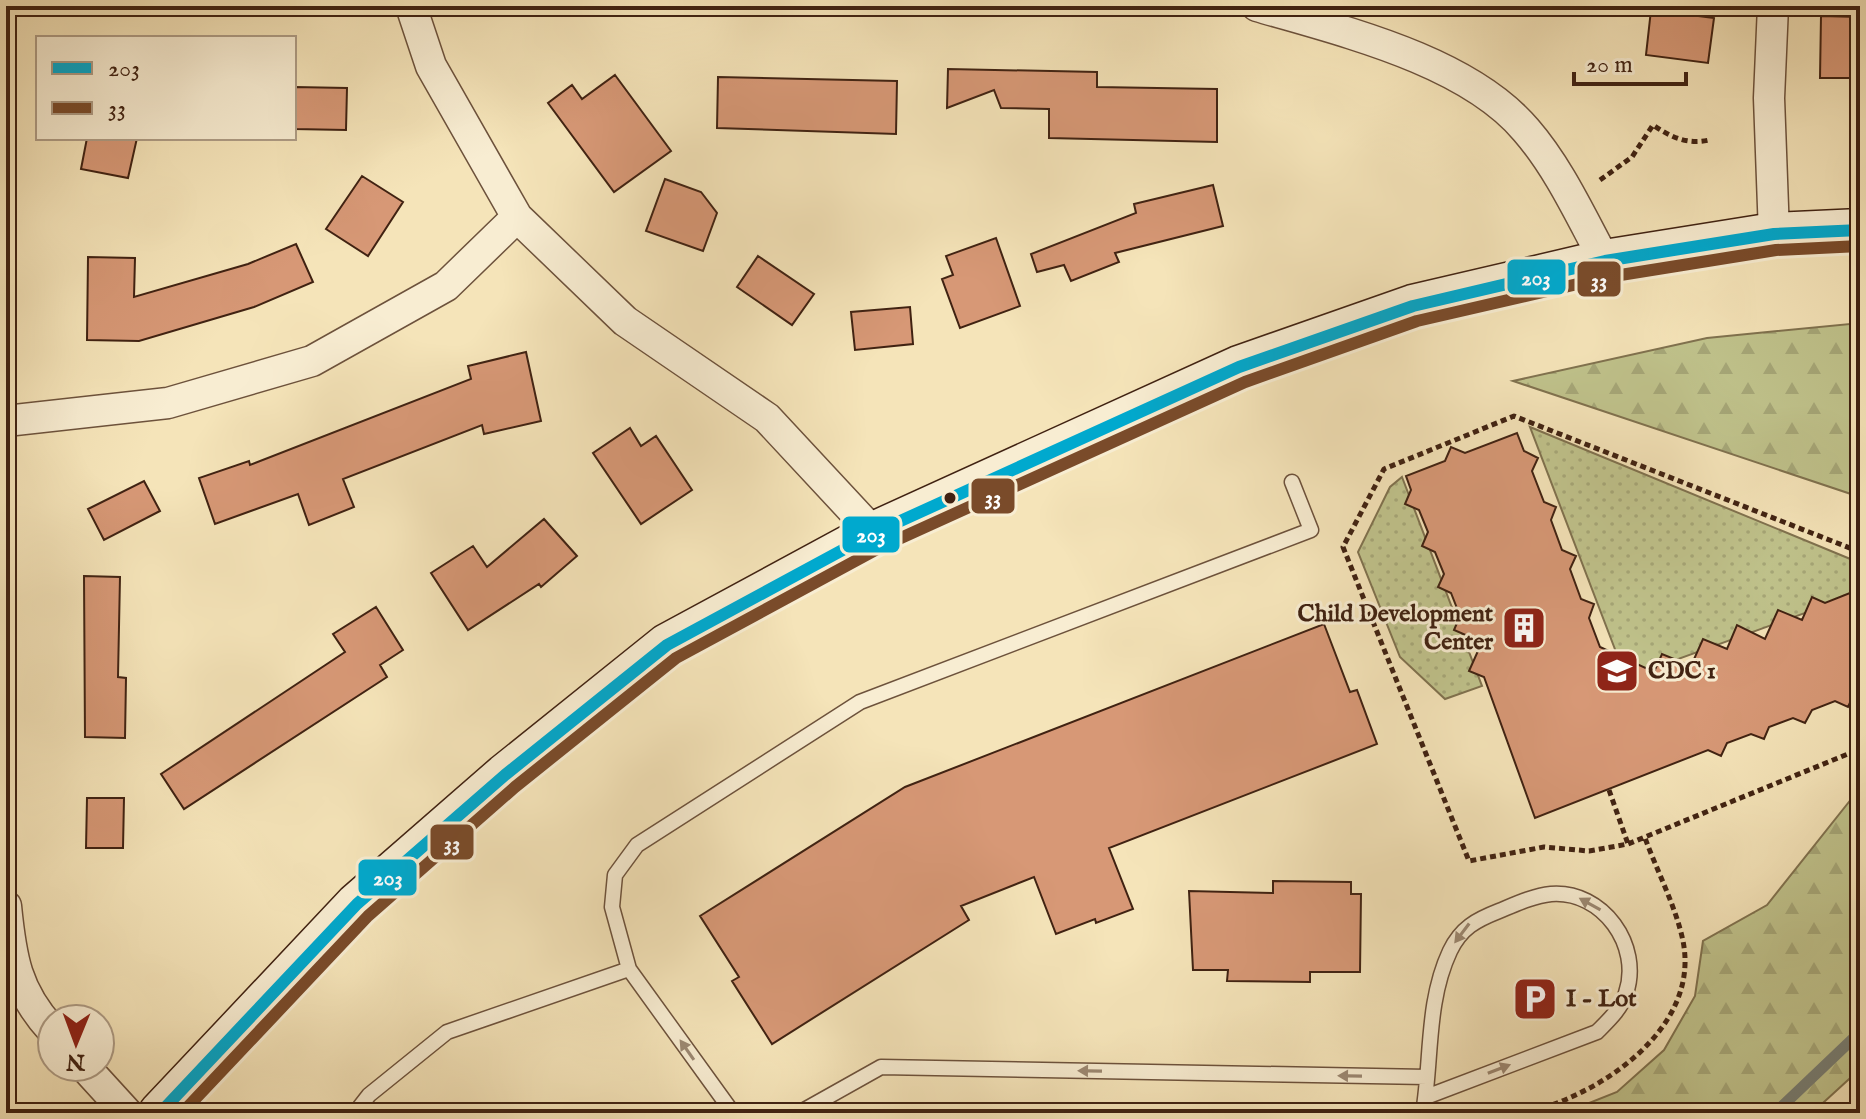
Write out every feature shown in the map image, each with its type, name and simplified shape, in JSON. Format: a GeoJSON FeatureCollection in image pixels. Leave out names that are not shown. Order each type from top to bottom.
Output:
{"type":"FeatureCollection","features":[{"type":"Feature","properties":{"kind":"main road"},"geometry":{"type":"LineString","coordinates":[[160,1113],[357,904],[505,775],[667,645],[874,533],[1239,367],[1413,306],[1605,261],[1774,234],[1860,230]]}},
{"type":"Feature","properties":{"kind":"street"},"geometry":{"type":"LineString","coordinates":[[411,6],[431,66],[517,217],[625,321],[767,418],[874,533]]}},
{"type":"Feature","properties":{"kind":"street"},"geometry":{"type":"LineString","coordinates":[[1257,6],[1391,45],[1474,87],[1525,128],[1570,197],[1605,261]]}},
{"type":"Feature","properties":{"kind":"street"},"geometry":{"type":"LineString","coordinates":[[1773,6],[1769,98],[1774,234]]}},
{"type":"Feature","properties":{"kind":"street"},"geometry":{"type":"LineString","coordinates":[[6,421],[168,403],[312,361],[446,286],[517,217]]}},
{"type":"Feature","properties":{"kind":"street"},"geometry":{"type":"LineString","coordinates":[[6,906],[11,961],[36,1012]]}},
{"type":"Feature","properties":{"kind":"street"},"geometry":{"type":"LineString","coordinates":[[100,1083],[127,1113]]}},
{"type":"Feature","properties":{"kind":"lane"},"geometry":{"type":"LineString","coordinates":[[733,1113],[629,969],[612,907],[615,875],[637,845],[860,702],[1311,530],[1292,482]]}},
{"type":"Feature","properties":{"kind":"lane"},"geometry":{"type":"LineString","coordinates":[[1423,1113],[1437,985],[1450,949],[1469,923],[1530,898],[1554,894],[1578,897],[1599,908],[1616,925],[1627,946],[1629,982],[1615,1015],[1597,1032],[1426,1097]]}},
{"type":"Feature","properties":{"kind":"lane"},"geometry":{"type":"LineString","coordinates":[[355,1113],[369,1095],[447,1032],[629,969]]}},
{"type":"Feature","properties":{"kind":"lane"},"geometry":{"type":"LineString","coordinates":[[799,1113],[881,1067],[1427,1077]]}},
{"type":"Feature","properties":{"kind":"path"},"geometry":{"type":"LineString","coordinates":[[1570,197],[1606,178],[1632,157],[1653,125],[1670,137],[1695,143],[1709,140]]}},
{"type":"Feature","properties":{"kind":"path"},"geometry":{"type":"LineString","coordinates":[[1860,552],[1514,416],[1384,469],[1343,547],[1469,861],[1544,847],[1589,851],[1628,844],[1860,749]]}},
{"type":"Feature","properties":{"kind":"path"},"geometry":{"type":"LineString","coordinates":[[1609,790],[1628,844]]}},
{"type":"Feature","properties":{"kind":"green space"},"geometry":{"type":"Polygon","coordinates":[[[1860,323],[1860,497],[1513,381],[1707,338],[1860,323]]]}},
{"type":"Feature","properties":{"kind":"green space"},"geometry":{"type":"Polygon","coordinates":[[[1530,427],[1860,563],[1860,593],[1626,678],[1530,427]]]}},
{"type":"Feature","properties":{"kind":"green space"},"geometry":{"type":"Polygon","coordinates":[[[1402,477],[1482,686],[1445,699],[1400,657],[1358,552],[1390,487],[1402,477]]]}},
{"type":"Feature","properties":{"kind":"green space"},"geometry":{"type":"Polygon","coordinates":[[[1860,788],[1860,1069],[1812,1113],[1564,1113],[1617,1092],[1664,1050],[1695,996],[1703,941],[1767,905],[1860,788]]]}},
{"type":"Feature","properties":{"kind":"building"},"geometry":{"type":"Polygon","coordinates":[[[1651,10],[1714,18],[1708,63],[1646,55],[1651,10]]]}},
{"type":"Feature","properties":{"kind":"building"},"geometry":{"type":"Polygon","coordinates":[[[1821,16],[1860,17],[1860,78],[1820,78],[1821,16]]]}},
{"type":"Feature","properties":{"kind":"building"},"geometry":{"type":"Polygon","coordinates":[[[948,69],[1097,72],[1097,87],[1217,89],[1217,142],[1049,138],[1049,109],[1001,108],[994,90],[947,108],[948,69]]]}},
{"type":"Feature","properties":{"kind":"building"},"geometry":{"type":"Polygon","coordinates":[[[615,75],[671,151],[614,192],[548,103],[572,85],[582,99],[615,75]]]}},
{"type":"Feature","properties":{"kind":"building"},"geometry":{"type":"Polygon","coordinates":[[[718,77],[897,81],[896,134],[717,128],[718,77]]]}},
{"type":"Feature","properties":{"kind":"building"},"geometry":{"type":"Polygon","coordinates":[[[296,87],[347,88],[346,130],[296,129],[296,87]]]}},
{"type":"Feature","properties":{"kind":"building"},"geometry":{"type":"Polygon","coordinates":[[[87,140],[137,140],[128,178],[81,169],[87,140]]]}},
{"type":"Feature","properties":{"kind":"building"},"geometry":{"type":"Polygon","coordinates":[[[362,176],[403,202],[368,256],[326,229],[362,176]]]}},
{"type":"Feature","properties":{"kind":"building"},"geometry":{"type":"Polygon","coordinates":[[[665,179],[701,192],[717,213],[703,251],[646,231],[665,179]]]}},
{"type":"Feature","properties":{"kind":"building"},"geometry":{"type":"Polygon","coordinates":[[[1213,185],[1223,226],[1115,253],[1119,262],[1071,281],[1064,265],[1037,272],[1031,254],[1136,213],[1134,204],[1213,185]]]}},
{"type":"Feature","properties":{"kind":"building"},"geometry":{"type":"Polygon","coordinates":[[[996,238],[1020,306],[960,328],[942,279],[953,275],[946,256],[996,238]]]}},
{"type":"Feature","properties":{"kind":"building"},"geometry":{"type":"Polygon","coordinates":[[[296,244],[313,282],[254,307],[139,341],[87,340],[88,257],[135,258],[134,297],[248,264],[296,244]]]}},
{"type":"Feature","properties":{"kind":"building"},"geometry":{"type":"Polygon","coordinates":[[[758,256],[814,294],[792,325],[737,287],[758,256]]]}},
{"type":"Feature","properties":{"kind":"building"},"geometry":{"type":"Polygon","coordinates":[[[910,307],[913,344],[855,350],[851,312],[910,307]]]}},
{"type":"Feature","properties":{"kind":"building"},"geometry":{"type":"Polygon","coordinates":[[[526,352],[541,421],[484,434],[482,425],[343,479],[354,507],[309,525],[298,494],[215,524],[199,478],[249,461],[250,465],[471,379],[468,366],[526,352]]]}},
{"type":"Feature","properties":{"kind":"building"},"geometry":{"type":"Polygon","coordinates":[[[630,428],[641,446],[656,436],[692,490],[641,524],[593,453],[630,428]]]}},
{"type":"Feature","properties":{"kind":"building","name":"Child Development Center"},"geometry":{"type":"Polygon","coordinates":[[[1517,433],[1524,451],[1538,458],[1532,471],[1544,502],[1556,507],[1551,520],[1562,550],[1576,556],[1570,569],[1581,599],[1594,604],[1589,618],[1600,647],[1654,672],[1662,654],[1691,666],[1703,639],[1727,649],[1737,625],[1765,639],[1778,610],[1802,620],[1812,597],[1825,603],[1860,589],[1860,692],[1854,694],[1848,707],[1835,701],[1812,710],[1805,723],[1793,718],[1769,727],[1764,739],[1751,734],[1727,743],[1721,756],[1708,750],[1535,818],[1484,677],[1469,671],[1482,642],[1454,630],[1460,616],[1451,593],[1438,587],[1444,574],[1435,552],[1422,546],[1428,532],[1419,510],[1405,504],[1411,490],[1406,476],[1445,461],[1451,447],[1465,453],[1517,433]]]}},
{"type":"Feature","properties":{"kind":"building"},"geometry":{"type":"Polygon","coordinates":[[[144,481],[160,511],[104,540],[88,509],[144,481]]]}},
{"type":"Feature","properties":{"kind":"building"},"geometry":{"type":"Polygon","coordinates":[[[544,519],[577,556],[541,587],[539,584],[468,630],[431,573],[473,546],[487,567],[544,519]]]}},
{"type":"Feature","properties":{"kind":"building"},"geometry":{"type":"Polygon","coordinates":[[[84,576],[120,577],[118,677],[126,678],[125,738],[85,737],[84,576]]]}},
{"type":"Feature","properties":{"kind":"building"},"geometry":{"type":"Polygon","coordinates":[[[376,607],[403,650],[380,665],[387,677],[184,809],[161,774],[345,652],[333,634],[376,607]]]}},
{"type":"Feature","properties":{"kind":"building"},"geometry":{"type":"Polygon","coordinates":[[[1324,624],[1350,692],[1357,690],[1377,744],[1109,848],[1133,909],[1056,934],[1034,877],[961,906],[969,920],[772,1044],[732,981],[739,977],[700,916],[905,787],[1324,624]]]}},
{"type":"Feature","properties":{"kind":"building"},"geometry":{"type":"Polygon","coordinates":[[[87,798],[124,798],[123,848],[86,848],[87,798]]]}},
{"type":"Feature","properties":{"kind":"building"},"geometry":{"type":"Polygon","coordinates":[[[1273,881],[1351,882],[1351,894],[1361,894],[1360,972],[1310,972],[1310,982],[1227,981],[1228,970],[1193,970],[1189,891],[1273,893],[1273,881]]]}},
{"type":"Feature","properties":{"kind":"waterway"},"geometry":{"type":"LineString","coordinates":[[1775,1113],[1860,1032]]}},
{"type":"Feature","properties":{"kind":"transit line","name":"203"},"geometry":{"type":"LineString","coordinates":[[160,1113],[357,904],[505,775],[667,645],[874,533],[1239,367],[1413,306],[1605,261],[1774,234],[1860,230]]}},
{"type":"Feature","properties":{"kind":"transit line","name":"33"},"geometry":{"type":"LineString","coordinates":[[182,1113],[368,916],[515,787],[676,658],[881,547],[1245,382],[1417,321],[1608,277],[1776,250],[1860,246]]}},
{"type":"Feature","properties":{"kind":"place","name":"Child Development Center"},"geometry":{"type":"Point","coordinates":[1524,628]}},
{"type":"Feature","properties":{"kind":"place","name":"CDC 1"},"geometry":{"type":"Point","coordinates":[1617,671]}},
{"type":"Feature","properties":{"kind":"place","name":"I - Lot"},"geometry":{"type":"Point","coordinates":[1535,999]}}]}
